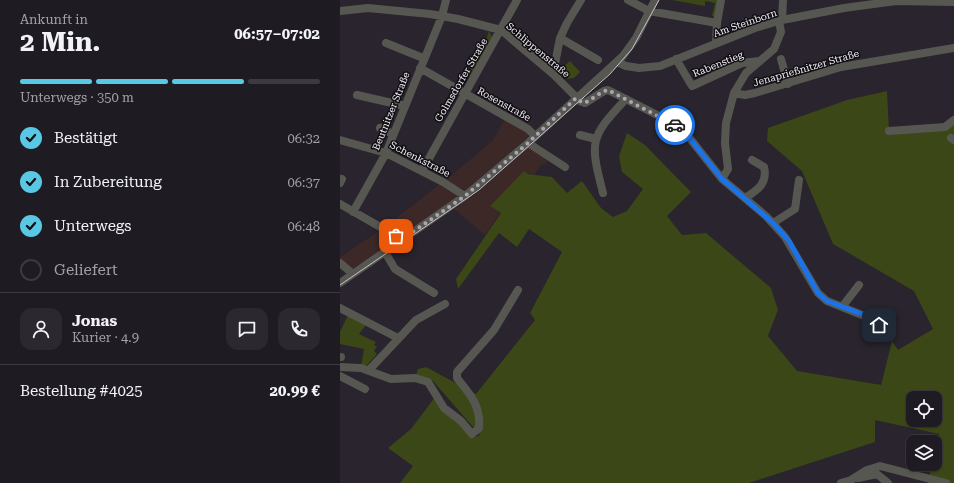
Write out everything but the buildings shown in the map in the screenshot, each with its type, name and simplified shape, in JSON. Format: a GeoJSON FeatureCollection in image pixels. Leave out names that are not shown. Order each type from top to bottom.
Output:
{"type":"FeatureCollection","features":[{"type":"Feature","properties":{"kind":"street","name":"Beutnitzer Straße"},"geometry":{"type":"LineString","coordinates":[[353,212],[386,153],[423,58],[442,16],[446,0]]}},
{"type":"Feature","properties":{"kind":"street","name":"Golmsdorfer Straße"},"geometry":{"type":"LineString","coordinates":[[422,171],[517,0]]}},
{"type":"Feature","properties":{"kind":"street"},"geometry":{"type":"LineString","coordinates":[[553,74],[560,38],[581,0]]}},
{"type":"Feature","properties":{"kind":"street"},"geometry":{"type":"LineString","coordinates":[[628,0],[649,11],[717,23]]}},
{"type":"Feature","properties":{"kind":"street"},"geometry":{"type":"LineString","coordinates":[[340,283],[465,196],[528,143],[617,62],[632,44],[655,0]]}},
{"type":"Feature","properties":{"kind":"street"},"geometry":{"type":"LineString","coordinates":[[716,43],[717,23],[721,0]]}},
{"type":"Feature","properties":{"kind":"street"},"geometry":{"type":"LineString","coordinates":[[722,179],[728,170],[725,143],[726,123],[734,93],[746,73],[774,49],[779,40],[783,0]]}},
{"type":"Feature","properties":{"kind":"street","name":"Am Steinborn"},"geometry":{"type":"LineString","coordinates":[[617,62],[626,66],[646,68],[660,66],[716,43],[780,20],[874,1],[909,0],[954,3]]}},
{"type":"Feature","properties":{"kind":"street","name":"Schlippenstraße"},"geometry":{"type":"LineString","coordinates":[[340,11],[368,8],[442,16],[501,30],[553,74],[576,98]]}},
{"type":"Feature","properties":{"kind":"street"},"geometry":{"type":"LineString","coordinates":[[560,38],[598,60]]}},
{"type":"Feature","properties":{"kind":"street"},"geometry":{"type":"LineString","coordinates":[[386,43],[423,58]]}},
{"type":"Feature","properties":{"kind":"street","name":"Jenaprießnitzer Straße"},"geometry":{"type":"LineString","coordinates":[[734,93],[744,95],[755,93],[841,67],[954,48]]}},
{"type":"Feature","properties":{"kind":"street","name":"Rabenstieg"},"geometry":{"type":"LineString","coordinates":[[676,59],[692,86],[742,63],[760,60]]}},
{"type":"Feature","properties":{"kind":"street"},"geometry":{"type":"LineString","coordinates":[[781,59],[788,84]]}},
{"type":"Feature","properties":{"kind":"street","name":"Rosenstraße"},"geometry":{"type":"LineString","coordinates":[[420,68],[528,129],[535,136]]}},
{"type":"Feature","properties":{"kind":"street"},"geometry":{"type":"LineString","coordinates":[[576,98],[585,103],[608,90],[671,122],[684,131],[722,179],[773,223],[789,241],[818,293],[827,301],[867,316],[892,334]]}},
{"type":"Feature","properties":{"kind":"street"},"geometry":{"type":"LineString","coordinates":[[357,95],[405,106]]}},
{"type":"Feature","properties":{"kind":"street"},"geometry":{"type":"LineString","coordinates":[[603,193],[595,162],[596,139],[604,122],[626,99]]}},
{"type":"Feature","properties":{"kind":"street"},"geometry":{"type":"LineString","coordinates":[[889,131],[945,127],[954,120]]}},
{"type":"Feature","properties":{"kind":"street"},"geometry":{"type":"LineString","coordinates":[[380,128],[394,134]]}},
{"type":"Feature","properties":{"kind":"street"},"geometry":{"type":"LineString","coordinates":[[580,135],[596,139]]}},
{"type":"Feature","properties":{"kind":"street","name":"Schenkstraße"},"geometry":{"type":"LineString","coordinates":[[340,140],[386,153],[422,171],[465,196]]}},
{"type":"Feature","properties":{"kind":"street"},"geometry":{"type":"LineString","coordinates":[[528,143],[565,168]]}},
{"type":"Feature","properties":{"kind":"street"},"geometry":{"type":"LineString","coordinates":[[745,198],[761,187],[765,179],[764,168],[752,160]]}},
{"type":"Feature","properties":{"kind":"street"},"geometry":{"type":"LineString","coordinates":[[773,223],[795,209],[799,180]]}},
{"type":"Feature","properties":{"kind":"street"},"geometry":{"type":"LineString","coordinates":[[340,204],[401,240]]}},
{"type":"Feature","properties":{"kind":"street"},"geometry":{"type":"LineString","coordinates":[[384,252],[395,269],[434,293]]}},
{"type":"Feature","properties":{"kind":"street"},"geometry":{"type":"LineString","coordinates":[[340,262],[353,274]]}},
{"type":"Feature","properties":{"kind":"street"},"geometry":{"type":"LineString","coordinates":[[842,307],[859,285]]}},
{"type":"Feature","properties":{"kind":"street"},"geometry":{"type":"LineString","coordinates":[[340,367],[369,370],[391,379],[415,378],[428,382],[444,408],[461,421],[472,434],[479,428],[478,410],[470,394],[457,378],[457,372],[494,330],[518,290]]}},
{"type":"Feature","properties":{"kind":"street"},"geometry":{"type":"LineString","coordinates":[[369,370],[416,320],[445,304]]}},
{"type":"Feature","properties":{"kind":"street"},"geometry":{"type":"LineString","coordinates":[[340,308],[398,338]]}},
{"type":"Feature","properties":{"kind":"street"},"geometry":{"type":"LineString","coordinates":[[340,376],[365,389]]}},
{"type":"Feature","properties":{"kind":"street"},"geometry":{"type":"LineString","coordinates":[[851,480],[867,470],[880,466],[946,483]]}},
{"type":"Feature","properties":{"kind":"street"},"geometry":{"type":"LineString","coordinates":[[841,483],[877,474],[888,483]]}},
{"type":"Feature","properties":{"kind":"shaded area"},"geometry":{"type":"Polygon","coordinates":[[[506,117],[529,133],[528,137],[466,190],[445,181],[493,140],[506,117]]]}},
{"type":"Feature","properties":{"kind":"shaded area"},"geometry":{"type":"Polygon","coordinates":[[[530,146],[548,159],[545,165],[542,164],[534,175],[525,172],[490,205],[500,213],[485,235],[454,209],[478,192],[530,146]]]}},
{"type":"Feature","properties":{"kind":"shaded area"},"geometry":{"type":"Polygon","coordinates":[[[441,183],[458,195],[457,198],[402,235],[386,226],[441,183]]]}},
{"type":"Feature","properties":{"kind":"shaded area"},"geometry":{"type":"Polygon","coordinates":[[[382,229],[394,239],[393,241],[356,268],[351,268],[340,259],[340,257],[382,229]]]}},
{"type":"Feature","properties":{"kind":"green space"},"geometry":{"type":"Polygon","coordinates":[[[672,0],[721,0],[715,17],[712,16],[715,3],[706,1],[705,6],[672,0]]]}},
{"type":"Feature","properties":{"kind":"green space"},"geometry":{"type":"Polygon","coordinates":[[[489,31],[492,37],[470,77],[467,75],[486,40],[489,31]]]}},
{"type":"Feature","properties":{"kind":"green space"},"geometry":{"type":"Polygon","coordinates":[[[570,61],[580,72],[574,78],[567,79],[561,73],[561,69],[570,61]]]}},
{"type":"Feature","properties":{"kind":"green space"},"geometry":{"type":"Polygon","coordinates":[[[887,91],[889,131],[945,127],[954,120],[954,483],[928,483],[931,471],[942,471],[942,435],[907,427],[942,427],[942,391],[906,391],[906,427],[875,420],[875,442],[749,483],[400,483],[413,466],[388,448],[411,429],[435,397],[473,438],[480,435],[433,381],[416,375],[418,369],[426,367],[476,394],[535,320],[530,313],[562,252],[529,229],[517,247],[499,233],[458,289],[456,279],[501,213],[490,206],[524,171],[528,174],[552,177],[567,193],[582,181],[601,208],[613,217],[627,211],[643,189],[622,172],[619,156],[627,133],[645,145],[691,192],[667,216],[682,235],[706,233],[771,288],[778,310],[768,336],[797,371],[881,385],[892,341],[898,350],[933,329],[914,291],[833,244],[802,171],[767,141],[768,128],[847,100],[887,91]]]}},
{"type":"Feature","properties":{"kind":"green space"},"geometry":{"type":"Polygon","coordinates":[[[348,315],[366,325],[359,334],[376,342],[374,345],[377,347],[374,351],[377,354],[366,366],[361,366],[364,349],[340,344],[340,332],[348,315]]]}},
{"type":"Feature","properties":{"kind":"tram line"},"geometry":{"type":"LineString","coordinates":[[340,285],[479,190],[610,74],[632,49],[659,0]]}},
{"type":"Feature","properties":{"kind":"way so far"},"geometry":{"type":"LineString","coordinates":[[396,236],[401,240],[465,196],[528,143],[576,98],[585,103],[608,90],[675,125]]}},
{"type":"Feature","properties":{"kind":"route"},"geometry":{"type":"LineString","coordinates":[[675,125],[684,131],[722,179],[766,216],[789,241],[818,293],[827,301],[867,316],[879,325]]}}]}
